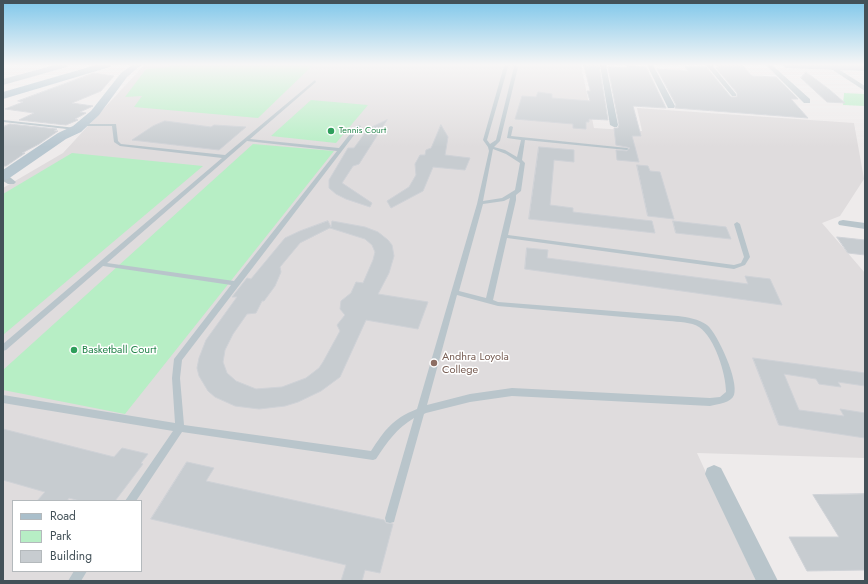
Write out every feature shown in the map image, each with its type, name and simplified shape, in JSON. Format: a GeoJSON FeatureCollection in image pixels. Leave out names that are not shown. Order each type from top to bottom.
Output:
{"type":"FeatureCollection","features":[{"type":"Feature","properties":{"kind":"main road"},"geometry":{"type":"LineString","coordinates":[[3,97],[18,92]]}},
{"type":"Feature","properties":{"kind":"street"},"geometry":{"type":"LineString","coordinates":[[3,97],[19,92]]}},
{"type":"Feature","properties":{"kind":"street"},"geometry":{"type":"LineString","coordinates":[[5,180],[59,151],[74,136],[79,127],[95,113],[111,92]]}},
{"type":"Feature","properties":{"kind":"street"},"geometry":{"type":"LineString","coordinates":[[608,92],[614,125]]}},
{"type":"Feature","properties":{"kind":"street"},"geometry":{"type":"LineString","coordinates":[[664,92],[671,106]]}},
{"type":"Feature","properties":{"kind":"street"},"geometry":{"type":"LineString","coordinates":[[798,92],[807,101]]}},
{"type":"Feature","properties":{"kind":"street"},"geometry":{"type":"LineString","coordinates":[[843,223],[865,226]]}},
{"type":"Feature","properties":{"kind":"street"},"geometry":{"type":"LineString","coordinates":[[714,474],[767,581]]}},
{"type":"Feature","properties":{"kind":"lane"},"geometry":{"type":"LineString","coordinates":[[3,348],[303,92]]}},
{"type":"Feature","properties":{"kind":"lane"},"geometry":{"type":"LineString","coordinates":[[480,204],[504,199],[518,191],[523,163],[500,149],[490,147],[485,140],[498,92]]}},
{"type":"Feature","properties":{"kind":"lane"},"geometry":{"type":"LineString","coordinates":[[390,518],[480,204],[490,147],[498,141],[510,92]]}},
{"type":"Feature","properties":{"kind":"lane"},"geometry":{"type":"LineString","coordinates":[[3,121],[79,127],[114,125],[116,142],[120,145],[226,157]]}},
{"type":"Feature","properties":{"kind":"lane"},"geometry":{"type":"LineString","coordinates":[[490,121],[502,122]]}},
{"type":"Feature","properties":{"kind":"lane"},"geometry":{"type":"LineString","coordinates":[[131,500],[180,428],[176,378],[178,359],[359,126]]}},
{"type":"Feature","properties":{"kind":"lane"},"geometry":{"type":"LineString","coordinates":[[511,127],[509,137],[627,149]]}},
{"type":"Feature","properties":{"kind":"lane"},"geometry":{"type":"LineString","coordinates":[[519,160],[523,139]]}},
{"type":"Feature","properties":{"kind":"lane"},"geometry":{"type":"LineString","coordinates":[[246,140],[341,150]]}},
{"type":"Feature","properties":{"kind":"lane"},"geometry":{"type":"LineString","coordinates":[[489,302],[513,200],[513,194]]}},
{"type":"Feature","properties":{"kind":"lane"},"geometry":{"type":"LineString","coordinates":[[504,236],[734,267],[743,264],[747,257],[737,224]]}},
{"type":"Feature","properties":{"kind":"lane"},"geometry":{"type":"LineString","coordinates":[[101,264],[237,284]]}},
{"type":"Feature","properties":{"kind":"lane"},"geometry":{"type":"LineString","coordinates":[[3,399],[180,428],[373,456],[385,437],[400,422],[420,412],[465,398],[512,392],[710,402],[722,400],[730,394],[731,386],[716,343],[708,330],[702,325],[685,320],[669,318],[489,302],[455,292]]}},
{"type":"Feature","properties":{"kind":"lane"},"geometry":{"type":"LineString","coordinates":[[74,581],[80,572]]}},
{"type":"Feature","properties":{"kind":"shaded area","name":"Andhra Loyola College"},"geometry":{"type":"Polygon","coordinates":[[[119,92],[587,92],[594,128],[642,131],[637,108],[854,123],[864,179],[840,216],[822,223],[865,273],[865,458],[697,453],[756,581],[3,581],[3,188],[63,153],[119,92]]]}},
{"type":"Feature","properties":{"kind":"green space"},"geometry":{"type":"Polygon","coordinates":[[[129,92],[285,92],[258,118],[134,107],[142,96],[125,97],[129,92]]]}},
{"type":"Feature","properties":{"kind":"green space"},"geometry":{"type":"Polygon","coordinates":[[[844,93],[865,94],[865,106],[843,105],[844,93]]]}},
{"type":"Feature","properties":{"kind":"green space"},"geometry":{"type":"Polygon","coordinates":[[[311,100],[368,105],[336,143],[271,136],[311,100]]]}},
{"type":"Feature","properties":{"kind":"green space"},"geometry":{"type":"Polygon","coordinates":[[[253,144],[334,151],[125,414],[3,390],[3,370],[253,144]]]}},
{"type":"Feature","properties":{"kind":"green space"},"geometry":{"type":"Polygon","coordinates":[[[72,153],[203,166],[3,335],[3,194],[72,153]]]}},
{"type":"Feature","properties":{"kind":"building"},"geometry":{"type":"Polygon","coordinates":[[[42,92],[98,92],[72,103],[93,106],[80,112],[86,113],[75,119],[78,120],[66,125],[19,120],[34,113],[5,109],[23,102],[18,101],[42,92]]]}},
{"type":"Feature","properties":{"kind":"building"},"geometry":{"type":"Polygon","coordinates":[[[538,92],[540,92],[552,94],[552,98],[590,101],[587,92],[603,92],[608,120],[589,119],[589,122],[586,122],[586,129],[573,128],[573,124],[515,119],[522,96],[536,97],[538,92]]]}},
{"type":"Feature","properties":{"kind":"building"},"geometry":{"type":"Polygon","coordinates":[[[613,92],[658,92],[666,108],[633,106],[641,136],[632,136],[639,162],[617,160],[616,150],[627,151],[630,148],[616,145],[614,128],[618,128],[619,125],[613,92]]]}},
{"type":"Feature","properties":{"kind":"building"},"geometry":{"type":"Polygon","coordinates":[[[669,92],[727,92],[731,97],[737,97],[737,93],[791,92],[798,99],[791,99],[808,118],[675,108],[676,105],[669,92]]]}},
{"type":"Feature","properties":{"kind":"building"},"geometry":{"type":"Polygon","coordinates":[[[816,92],[833,92],[845,103],[827,102],[816,92]]]}},
{"type":"Feature","properties":{"kind":"building"},"geometry":{"type":"Polygon","coordinates":[[[387,120],[359,164],[353,166],[342,183],[372,203],[370,207],[336,194],[329,188],[329,180],[348,148],[354,148],[368,129],[387,120]]]}},
{"type":"Feature","properties":{"kind":"building"},"geometry":{"type":"Polygon","coordinates":[[[165,121],[211,127],[214,125],[246,127],[219,150],[132,140],[153,126],[165,121]]]}},
{"type":"Feature","properties":{"kind":"building"},"geometry":{"type":"Polygon","coordinates":[[[10,124],[57,129],[54,131],[58,131],[22,153],[25,153],[6,166],[3,166],[3,127],[10,124]]]}},
{"type":"Feature","properties":{"kind":"building"},"geometry":{"type":"Polygon","coordinates":[[[441,125],[448,137],[445,155],[470,158],[465,170],[433,167],[423,191],[391,208],[387,201],[409,187],[416,175],[415,164],[420,155],[425,155],[426,150],[431,148],[441,125]]]}},
{"type":"Feature","properties":{"kind":"building"},"geometry":{"type":"Polygon","coordinates":[[[539,147],[574,150],[574,162],[554,160],[550,205],[573,208],[573,212],[652,221],[655,233],[529,219],[539,147]]]}},
{"type":"Feature","properties":{"kind":"building"},"geometry":{"type":"Polygon","coordinates":[[[637,165],[648,166],[650,171],[660,172],[674,219],[648,216],[637,165]]]}},
{"type":"Feature","properties":{"kind":"building"},"geometry":{"type":"Polygon","coordinates":[[[328,221],[331,227],[332,221],[365,227],[378,232],[388,240],[392,245],[394,256],[389,273],[378,294],[428,302],[418,329],[366,320],[340,377],[321,391],[298,402],[285,406],[259,409],[235,406],[215,397],[208,391],[199,376],[197,368],[199,358],[206,340],[237,297],[232,297],[247,278],[251,279],[285,238],[328,221]],[[330,228],[300,243],[280,267],[281,272],[275,286],[264,301],[262,301],[256,313],[247,314],[233,334],[225,350],[223,362],[227,373],[236,381],[256,389],[282,387],[306,378],[319,368],[340,331],[337,325],[345,315],[340,309],[341,301],[351,293],[356,282],[363,283],[373,260],[375,252],[372,245],[365,239],[330,228]]]}},
{"type":"Feature","properties":{"kind":"building"},"geometry":{"type":"Polygon","coordinates":[[[673,221],[726,227],[731,239],[676,233],[673,221]]]}},
{"type":"Feature","properties":{"kind":"building"},"geometry":{"type":"Polygon","coordinates":[[[837,237],[865,240],[865,255],[848,253],[837,237]]]}},
{"type":"Feature","properties":{"kind":"building"},"geometry":{"type":"Polygon","coordinates":[[[527,248],[548,250],[547,258],[748,284],[745,276],[770,279],[782,305],[525,269],[527,248]]]}},
{"type":"Feature","properties":{"kind":"building"},"geometry":{"type":"Polygon","coordinates":[[[753,358],[865,373],[865,386],[838,382],[841,387],[819,384],[816,379],[784,374],[799,410],[844,416],[840,409],[865,413],[865,438],[779,425],[753,358]]]}},
{"type":"Feature","properties":{"kind":"building"},"geometry":{"type":"Polygon","coordinates":[[[3,429],[114,457],[122,448],[148,454],[141,463],[143,464],[116,500],[76,500],[69,498],[68,500],[38,500],[45,492],[3,480],[3,429]]]}},
{"type":"Feature","properties":{"kind":"building"},"geometry":{"type":"Polygon","coordinates":[[[187,462],[214,468],[206,481],[384,520],[386,523],[393,524],[380,573],[365,570],[362,581],[341,581],[346,565],[151,519],[187,462]]]}},
{"type":"Feature","properties":{"kind":"building"},"geometry":{"type":"Polygon","coordinates":[[[865,494],[865,570],[807,571],[789,537],[839,537],[813,495],[865,494]]]}},
{"type":"Feature","properties":{"kind":"place","name":"Tennis Court"},"geometry":{"type":"Point","coordinates":[331,131]}},
{"type":"Feature","properties":{"kind":"place","name":"Basketball Court"},"geometry":{"type":"Point","coordinates":[74,350]}},
{"type":"Feature","properties":{"kind":"place","name":"Andhra Loyola College"},"geometry":{"type":"Point","coordinates":[434,363]}}]}
